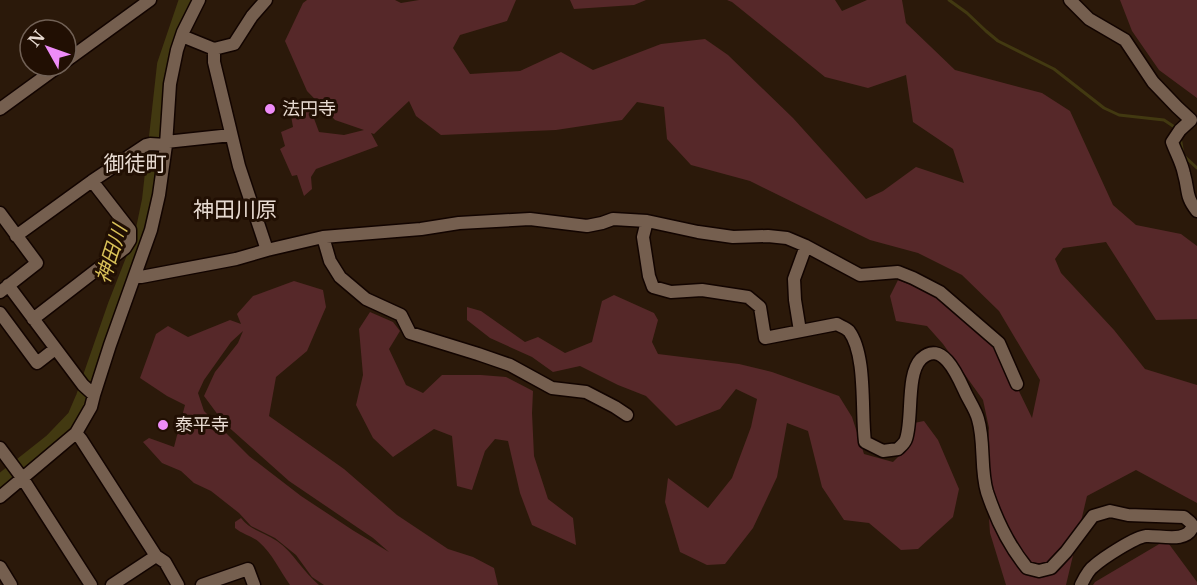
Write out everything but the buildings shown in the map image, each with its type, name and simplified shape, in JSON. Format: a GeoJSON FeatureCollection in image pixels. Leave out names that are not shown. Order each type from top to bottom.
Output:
{"type":"FeatureCollection","features":[{"type":"Feature","properties":{"kind":"street"},"geometry":{"type":"LineString","coordinates":[[78,52],[150,0]]}},
{"type":"Feature","properties":{"kind":"street"},"geometry":{"type":"LineString","coordinates":[[0,497],[76,433],[91,407],[90,392],[152,230],[159,195],[161,144],[170,84],[177,50],[199,0]]}},
{"type":"Feature","properties":{"kind":"street"},"geometry":{"type":"LineString","coordinates":[[182,36],[214,49],[234,44],[252,16],[266,0]]}},
{"type":"Feature","properties":{"kind":"street"},"geometry":{"type":"LineString","coordinates":[[1070,0],[1089,19],[1125,40],[1153,82],[1191,120],[1172,142],[1184,174],[1186,191],[1191,204],[1197,211]]}},
{"type":"Feature","properties":{"kind":"street"},"geometry":{"type":"LineString","coordinates":[[214,49],[214,62],[239,166],[267,250]]}},
{"type":"Feature","properties":{"kind":"street"},"geometry":{"type":"LineString","coordinates":[[0,109],[43,78]]}},
{"type":"Feature","properties":{"kind":"street"},"geometry":{"type":"LineString","coordinates":[[16,236],[92,181],[161,144],[231,135]]}},
{"type":"Feature","properties":{"kind":"street"},"geometry":{"type":"LineString","coordinates":[[33,319],[125,248],[130,240],[130,230],[92,181]]}},
{"type":"Feature","properties":{"kind":"street"},"geometry":{"type":"LineString","coordinates":[[0,213],[37,263],[4,289],[33,319],[90,392]]}},
{"type":"Feature","properties":{"kind":"street"},"geometry":{"type":"LineString","coordinates":[[135,276],[141,277],[236,259],[323,237],[421,229],[470,222],[530,219],[587,226],[613,219],[646,221],[733,237],[787,238],[860,275],[898,272],[940,292],[999,343],[1017,384]]}},
{"type":"Feature","properties":{"kind":"street"},"geometry":{"type":"LineString","coordinates":[[646,221],[643,237],[649,276],[653,286],[670,292],[702,290],[748,297],[760,307],[765,338],[837,324],[848,330],[857,349],[863,392],[865,442],[883,451],[898,450],[906,441],[914,374],[920,360],[927,355],[941,354],[955,370],[978,418],[986,488],[1008,541],[1027,568],[1039,571],[1051,568],[1093,516],[1110,511],[1184,517],[1191,522],[1193,526],[1191,531],[1184,536],[1145,536],[1121,548],[1092,567],[1081,585]]}},
{"type":"Feature","properties":{"kind":"street"},"geometry":{"type":"LineString","coordinates":[[323,237],[330,261],[340,277],[366,299],[401,315],[410,333],[510,365],[552,388],[585,392],[627,415]]}},
{"type":"Feature","properties":{"kind":"street"},"geometry":{"type":"LineString","coordinates":[[800,331],[794,279],[806,246]]}},
{"type":"Feature","properties":{"kind":"street"},"geometry":{"type":"LineString","coordinates":[[0,313],[37,363],[55,349]]}},
{"type":"Feature","properties":{"kind":"street"},"geometry":{"type":"LineString","coordinates":[[76,433],[156,556],[165,562],[178,585]]}},
{"type":"Feature","properties":{"kind":"street"},"geometry":{"type":"LineString","coordinates":[[0,448],[7,463],[22,477],[91,585]]}},
{"type":"Feature","properties":{"kind":"street"},"geometry":{"type":"LineString","coordinates":[[112,585],[156,556]]}},
{"type":"Feature","properties":{"kind":"street"},"geometry":{"type":"LineString","coordinates":[[0,567],[11,585]]}},
{"type":"Feature","properties":{"kind":"street"},"geometry":{"type":"LineString","coordinates":[[202,585],[248,569],[254,585]]}},
{"type":"Feature","properties":{"kind":"shaded area"},"geometry":{"type":"Polygon","coordinates":[[[307,0],[395,0],[401,3],[419,0],[516,0],[507,21],[460,35],[453,48],[470,74],[520,71],[561,52],[593,70],[661,44],[705,39],[728,55],[793,118],[866,199],[883,191],[916,167],[964,183],[953,149],[913,122],[906,75],[868,88],[825,77],[727,0],[835,0],[842,11],[867,0],[902,0],[906,23],[955,70],[1042,93],[1070,111],[1113,205],[1136,225],[1181,234],[1197,246],[1197,319],[1156,320],[1106,242],[1063,248],[1055,259],[1061,273],[1114,330],[1145,369],[1197,385],[1197,503],[1136,470],[1087,496],[1066,585],[1006,585],[990,533],[986,471],[989,428],[983,400],[943,344],[927,326],[896,321],[890,296],[898,280],[934,294],[998,348],[1032,418],[1040,380],[999,311],[962,275],[918,253],[870,240],[750,181],[691,165],[667,139],[664,107],[637,102],[622,120],[556,130],[441,135],[416,116],[409,101],[374,134],[371,133],[378,146],[316,169],[311,177],[312,189],[304,196],[297,175],[292,176],[280,149],[285,146],[281,132],[293,127],[290,110],[309,105],[319,132],[344,135],[364,130],[335,120],[307,91],[285,41],[303,3],[307,0]]]}},
{"type":"Feature","properties":{"kind":"shaded area"},"geometry":{"type":"Polygon","coordinates":[[[570,0],[646,0],[634,5],[574,9],[570,0]]]}},
{"type":"Feature","properties":{"kind":"shaded area"},"geometry":{"type":"Polygon","coordinates":[[[1120,0],[1197,0],[1197,98],[1159,70],[1132,31],[1120,0]]]}},
{"type":"Feature","properties":{"kind":"shaded area"},"geometry":{"type":"Polygon","coordinates":[[[294,281],[323,290],[326,307],[307,351],[276,377],[269,416],[344,469],[397,515],[448,549],[473,557],[494,568],[498,585],[324,585],[312,577],[296,555],[275,538],[251,526],[239,513],[211,491],[194,483],[181,471],[162,463],[143,442],[149,438],[174,447],[185,405],[140,378],[156,334],[168,326],[188,337],[230,320],[241,324],[237,314],[253,296],[294,281]],[[243,331],[231,342],[204,380],[198,393],[204,411],[249,456],[301,496],[389,552],[373,538],[289,481],[224,423],[204,396],[215,372],[238,343],[243,331]]]}},
{"type":"Feature","properties":{"kind":"shaded area"},"geometry":{"type":"Polygon","coordinates":[[[614,295],[654,313],[658,320],[652,342],[658,354],[739,364],[772,372],[839,396],[852,417],[864,454],[893,462],[911,444],[914,423],[924,421],[938,440],[959,489],[953,517],[918,549],[901,550],[869,523],[844,520],[822,487],[808,431],[787,423],[777,477],[753,528],[725,564],[707,565],[680,552],[665,502],[668,478],[708,508],[732,478],[751,427],[757,399],[736,389],[720,409],[676,426],[646,396],[580,366],[553,372],[532,357],[490,338],[467,320],[467,307],[481,311],[525,342],[538,337],[565,353],[592,342],[602,301],[614,295]]]}},
{"type":"Feature","properties":{"kind":"shaded area"},"geometry":{"type":"Polygon","coordinates":[[[370,312],[393,322],[400,331],[389,349],[406,385],[423,393],[442,375],[481,375],[506,377],[533,391],[534,456],[548,499],[573,518],[576,545],[532,525],[520,493],[508,441],[495,439],[485,451],[472,490],[457,486],[452,436],[434,429],[393,457],[373,438],[356,405],[363,375],[359,329],[370,312]]]}},
{"type":"Feature","properties":{"kind":"shaded area"},"geometry":{"type":"Polygon","coordinates":[[[241,518],[249,526],[283,546],[319,585],[290,585],[264,546],[235,528],[235,522],[241,518]]]}},
{"type":"Feature","properties":{"kind":"shaded area"},"geometry":{"type":"Polygon","coordinates":[[[1166,540],[1197,585],[1093,585],[1095,582],[1166,540]]]}},
{"type":"Feature","properties":{"kind":"waterway","name":"神田川"},"geometry":{"type":"LineString","coordinates":[[0,484],[53,442],[76,418],[85,397],[145,229],[151,200],[166,65],[188,0]]}},
{"type":"Feature","properties":{"kind":"waterway"},"geometry":{"type":"LineString","coordinates":[[949,0],[998,41],[1054,69],[1104,108],[1119,115],[1164,120],[1176,128]]}},
{"type":"Feature","properties":{"kind":"waterway"},"geometry":{"type":"LineString","coordinates":[[1180,137],[1183,155],[1197,168]]}},
{"type":"Feature","properties":{"kind":"place","name":"法円寺"},"geometry":{"type":"Point","coordinates":[270,109]}},
{"type":"Feature","properties":{"kind":"place","name":"泰平寺"},"geometry":{"type":"Point","coordinates":[163,425]}},
{"type":"Feature","properties":{"kind":"district","name":"御徒町"},"geometry":{"type":"Point","coordinates":[135,164]}},
{"type":"Feature","properties":{"kind":"district","name":"神田川原"},"geometry":{"type":"Point","coordinates":[235,210]}}]}
